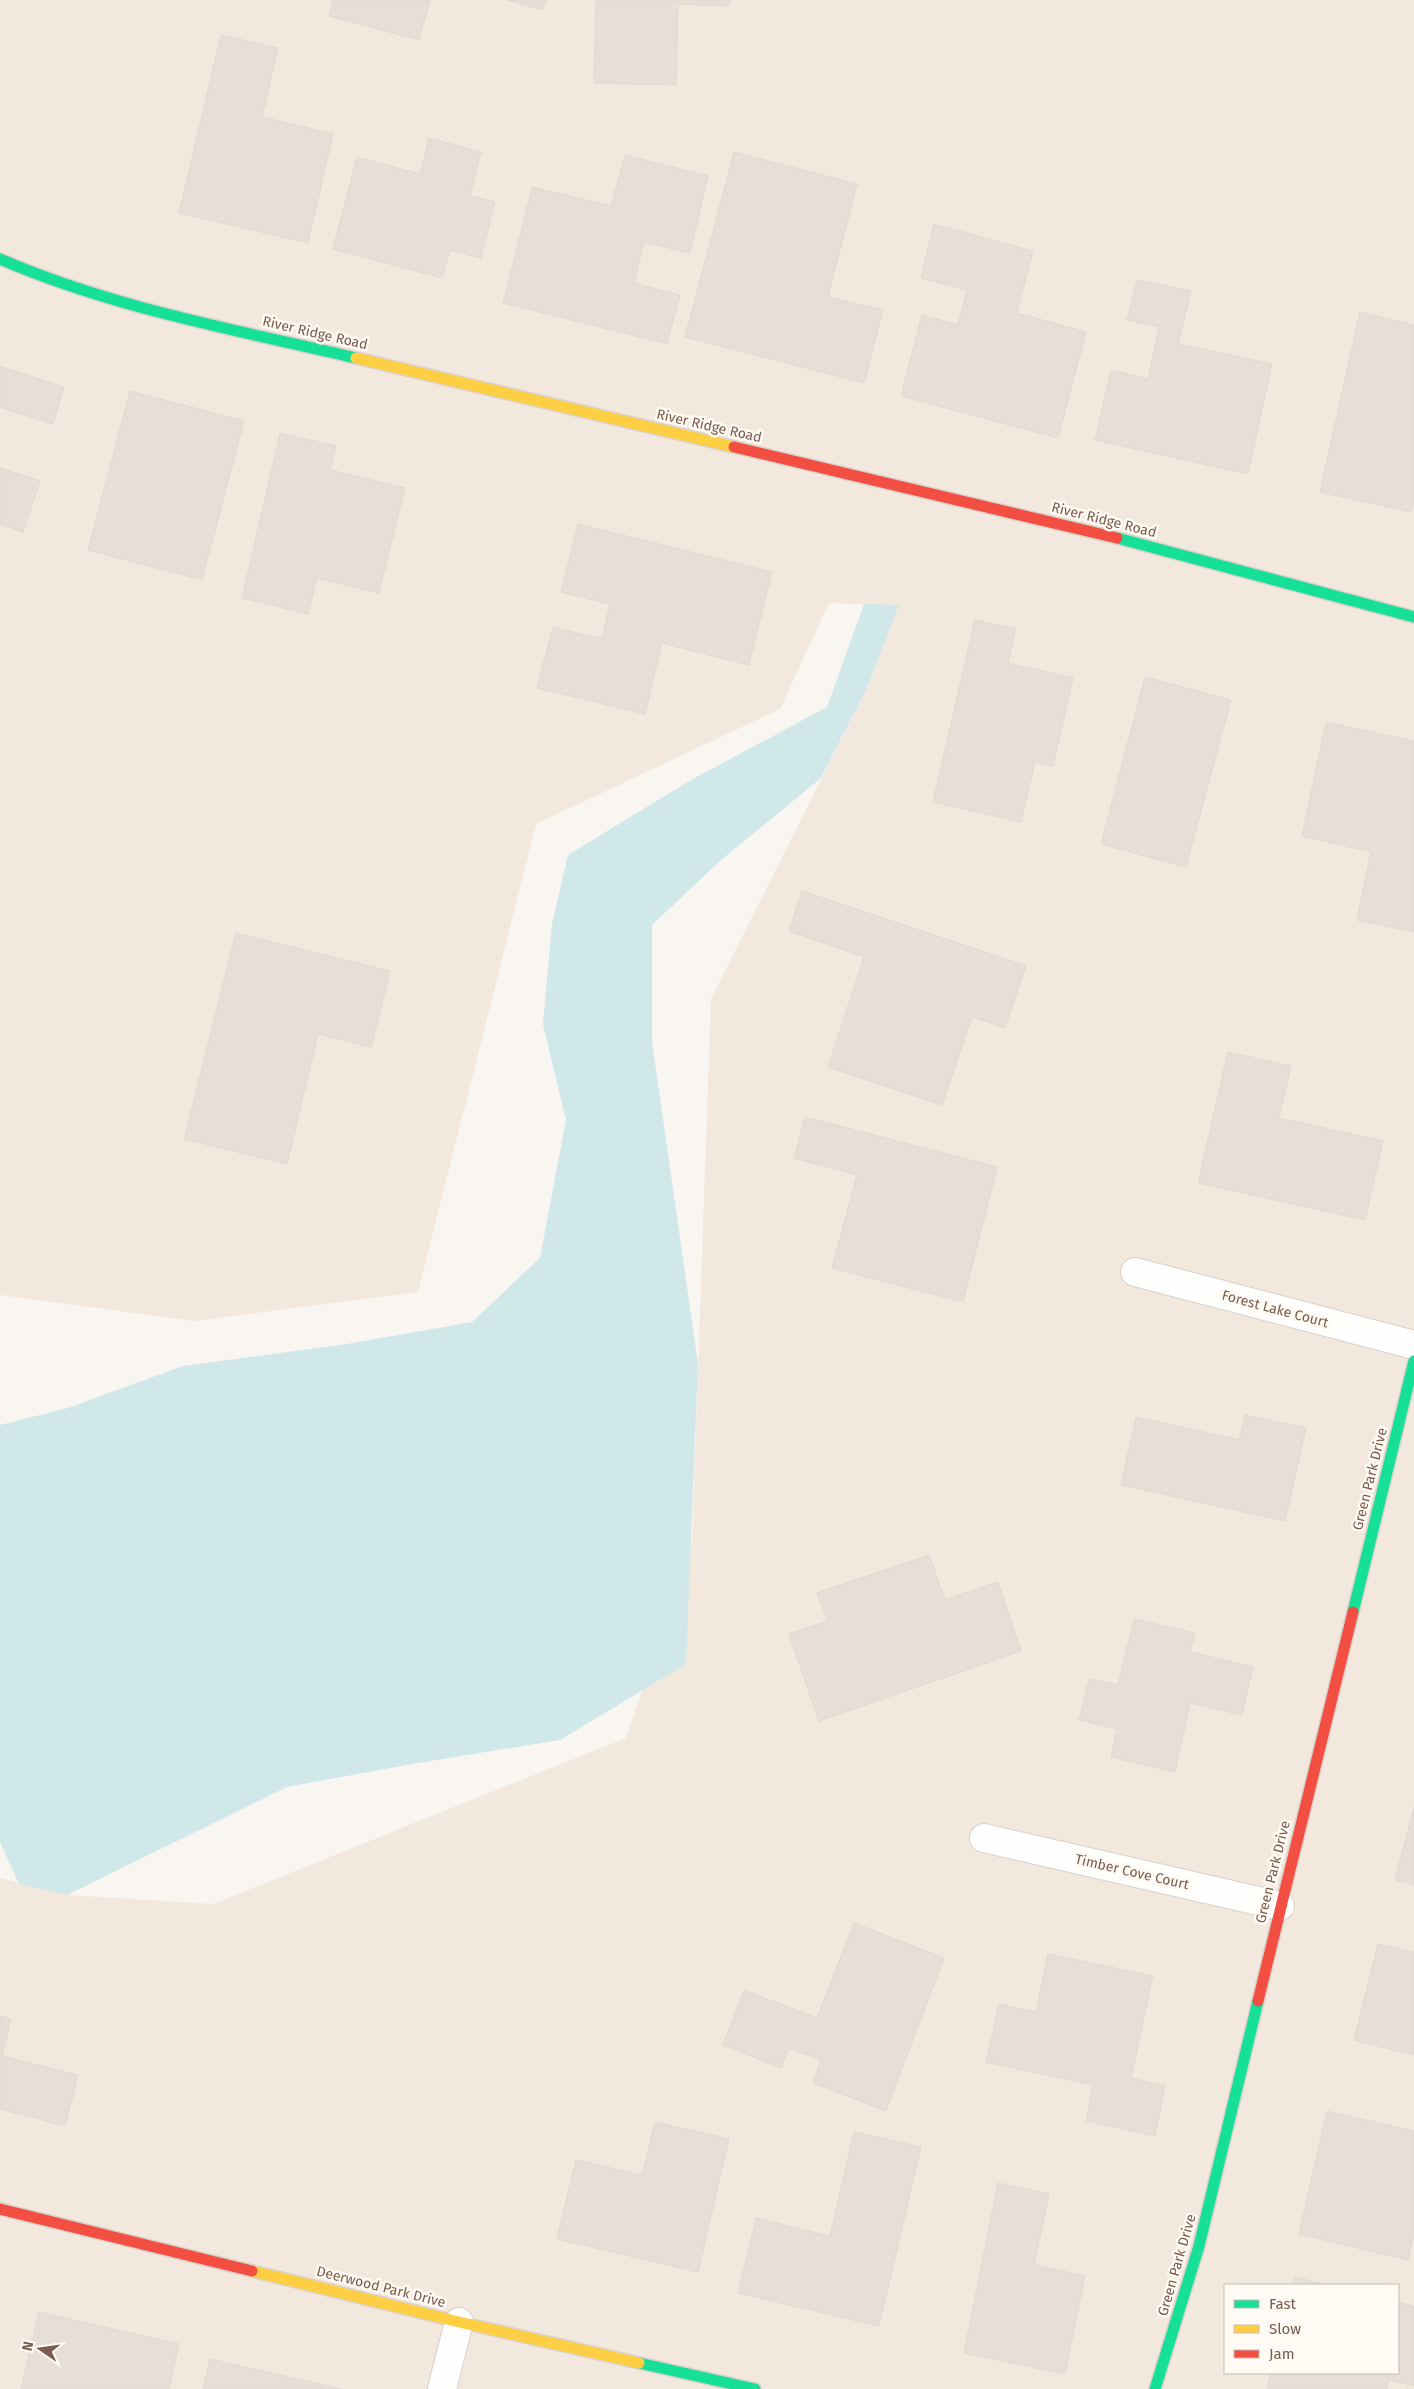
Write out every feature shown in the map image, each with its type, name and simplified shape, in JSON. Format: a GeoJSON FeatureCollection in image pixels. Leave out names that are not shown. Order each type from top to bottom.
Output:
{"type":"FeatureCollection","features":[{"type":"Feature","properties":{"kind":"street","name":"River Ridge Road"},"geometry":{"type":"LineString","coordinates":[[0,260],[40,277],[137,306],[1134,542],[1414,617]]}},
{"type":"Feature","properties":{"kind":"street","name":"Forest Lake Court"},"geometry":{"type":"LineString","coordinates":[[1135,1272],[1414,1345]]}},
{"type":"Feature","properties":{"kind":"street","name":"Green Park Drive"},"geometry":{"type":"LineString","coordinates":[[1155,2389],[1200,2246],[1280,1906],[1414,1361]]}},
{"type":"Feature","properties":{"kind":"street","name":"Timber Cove Court"},"geometry":{"type":"LineString","coordinates":[[984,1838],[1280,1906]]}},
{"type":"Feature","properties":{"kind":"street","name":"Deerwood Park Drive"},"geometry":{"type":"LineString","coordinates":[[0,2209],[459,2322],[755,2389]]}},
{"type":"Feature","properties":{"kind":"street"},"geometry":{"type":"LineString","coordinates":[[442,2389],[459,2322]]}},
{"type":"Feature","properties":{"kind":"shaded area"},"geometry":{"type":"Polygon","coordinates":[[[0,0],[1414,0],[1414,2389],[0,2389],[0,1878],[67,1895],[213,1904],[626,1738],[692,1543],[711,999],[866,690],[898,606],[829,603],[780,709],[536,824],[418,1292],[194,1321],[0,1295],[0,0]]]}},
{"type":"Feature","properties":{"kind":"water"},"geometry":{"type":"Polygon","coordinates":[[[864,604],[899,605],[866,690],[821,778],[721,860],[652,925],[652,1042],[698,1364],[686,1664],[560,1740],[287,1787],[67,1895],[19,1884],[0,1842],[0,1425],[68,1408],[183,1366],[347,1344],[472,1322],[540,1258],[566,1120],[543,1024],[552,924],[568,855],[691,780],[827,707],[864,604]]]}},
{"type":"Feature","properties":{"kind":"building"},"geometry":{"type":"Polygon","coordinates":[[[333,0],[430,0],[419,40],[329,16],[333,0]]]}},
{"type":"Feature","properties":{"kind":"building"},"geometry":{"type":"Polygon","coordinates":[[[507,0],[546,0],[543,10],[507,0]]]}},
{"type":"Feature","properties":{"kind":"building"},"geometry":{"type":"Polygon","coordinates":[[[596,0],[730,0],[729,6],[678,4],[676,85],[594,83],[596,0]]]}},
{"type":"Feature","properties":{"kind":"building"},"geometry":{"type":"Polygon","coordinates":[[[221,35],[278,48],[262,117],[333,134],[308,243],[179,213],[221,35]]]}},
{"type":"Feature","properties":{"kind":"building"},"geometry":{"type":"Polygon","coordinates":[[[429,138],[481,152],[470,196],[495,202],[481,258],[450,250],[442,278],[333,249],[357,157],[420,174],[429,138]]]}},
{"type":"Feature","properties":{"kind":"building"},"geometry":{"type":"Polygon","coordinates":[[[734,152],[857,184],[828,297],[883,310],[864,383],[685,337],[734,152]]]}},
{"type":"Feature","properties":{"kind":"building"},"geometry":{"type":"Polygon","coordinates":[[[625,155],[708,176],[690,253],[644,242],[634,283],[680,295],[667,344],[503,303],[532,187],[611,206],[625,155]]]}},
{"type":"Feature","properties":{"kind":"building"},"geometry":{"type":"Polygon","coordinates":[[[934,224],[1033,251],[1017,313],[1086,332],[1058,438],[901,396],[922,315],[958,325],[967,290],[921,278],[934,224]]]}},
{"type":"Feature","properties":{"kind":"building"},"geometry":{"type":"Polygon","coordinates":[[[1137,280],[1191,291],[1178,344],[1272,364],[1248,474],[1095,440],[1111,370],[1148,379],[1159,327],[1127,320],[1137,280]]]}},
{"type":"Feature","properties":{"kind":"building"},"geometry":{"type":"Polygon","coordinates":[[[1360,312],[1414,325],[1414,500],[1411,512],[1320,492],[1360,312]]]}},
{"type":"Feature","properties":{"kind":"building"},"geometry":{"type":"Polygon","coordinates":[[[0,366],[64,387],[53,424],[0,407],[0,366]]]}},
{"type":"Feature","properties":{"kind":"building"},"geometry":{"type":"Polygon","coordinates":[[[130,391],[244,421],[202,580],[88,550],[130,391]]]}},
{"type":"Feature","properties":{"kind":"building"},"geometry":{"type":"Polygon","coordinates":[[[280,433],[336,446],[330,470],[405,488],[379,593],[317,578],[308,614],[242,598],[280,433]]]}},
{"type":"Feature","properties":{"kind":"building"},"geometry":{"type":"Polygon","coordinates":[[[0,468],[40,481],[23,532],[0,524],[0,468]]]}},
{"type":"Feature","properties":{"kind":"building"},"geometry":{"type":"Polygon","coordinates":[[[578,524],[772,572],[749,665],[662,643],[645,714],[537,688],[553,627],[602,639],[610,604],[561,592],[578,524]]]}},
{"type":"Feature","properties":{"kind":"building"},"geometry":{"type":"Polygon","coordinates":[[[975,620],[1016,629],[1008,663],[1073,678],[1053,766],[1035,762],[1021,822],[933,802],[975,620]]]}},
{"type":"Feature","properties":{"kind":"building"},"geometry":{"type":"Polygon","coordinates":[[[1145,677],[1231,700],[1186,867],[1101,844],[1145,677]]]}},
{"type":"Feature","properties":{"kind":"building"},"geometry":{"type":"Polygon","coordinates":[[[1326,722],[1414,741],[1414,932],[1357,920],[1371,852],[1302,836],[1326,722]]]}},
{"type":"Feature","properties":{"kind":"building"},"geometry":{"type":"Polygon","coordinates":[[[802,891],[1026,966],[1005,1028],[972,1017],[942,1105],[828,1067],[864,957],[789,931],[802,891]]]}},
{"type":"Feature","properties":{"kind":"building"},"geometry":{"type":"Polygon","coordinates":[[[236,933],[390,971],[371,1047],[318,1034],[287,1164],[184,1139],[236,933]]]}},
{"type":"Feature","properties":{"kind":"building"},"geometry":{"type":"Polygon","coordinates":[[[1228,1052],[1291,1066],[1279,1118],[1383,1141],[1365,1220],[1198,1183],[1228,1052]]]}},
{"type":"Feature","properties":{"kind":"building"},"geometry":{"type":"Polygon","coordinates":[[[805,1117],[997,1167],[963,1302],[832,1268],[857,1175],[794,1158],[805,1117]]]}},
{"type":"Feature","properties":{"kind":"building"},"geometry":{"type":"Polygon","coordinates":[[[1245,1415],[1306,1428],[1285,1521],[1121,1485],[1136,1417],[1239,1440],[1245,1415]]]}},
{"type":"Feature","properties":{"kind":"building"},"geometry":{"type":"Polygon","coordinates":[[[929,1555],[945,1600],[998,1582],[1021,1651],[819,1721],[789,1634],[828,1621],[817,1593],[929,1555]]]}},
{"type":"Feature","properties":{"kind":"building"},"geometry":{"type":"Polygon","coordinates":[[[1134,1619],[1195,1633],[1190,1652],[1253,1667],[1242,1715],[1190,1703],[1175,1772],[1111,1757],[1117,1729],[1079,1720],[1089,1679],[1118,1685],[1134,1619]]]}},
{"type":"Feature","properties":{"kind":"building"},"geometry":{"type":"Polygon","coordinates":[[[1414,1807],[1414,1885],[1395,1880],[1414,1807]]]}},
{"type":"Feature","properties":{"kind":"building"},"geometry":{"type":"Polygon","coordinates":[[[854,1923],[944,1958],[886,2111],[813,2083],[821,2060],[789,2048],[781,2068],[723,2045],[744,1990],[817,2018],[854,1923]]]}},
{"type":"Feature","properties":{"kind":"building"},"geometry":{"type":"Polygon","coordinates":[[[1378,1944],[1414,1952],[1414,2055],[1354,2040],[1378,1944]]]}},
{"type":"Feature","properties":{"kind":"building"},"geometry":{"type":"Polygon","coordinates":[[[1048,1954],[1153,1976],[1131,2078],[1165,2086],[1155,2136],[1086,2121],[1093,2085],[986,2062],[999,2004],[1036,2012],[1048,1954]]]}},
{"type":"Feature","properties":{"kind":"building"},"geometry":{"type":"Polygon","coordinates":[[[0,2016],[11,2019],[2,2056],[78,2075],[65,2126],[0,2109],[0,2016]]]}},
{"type":"Feature","properties":{"kind":"building"},"geometry":{"type":"Polygon","coordinates":[[[1327,2111],[1414,2131],[1414,2234],[1408,2260],[1299,2234],[1327,2111]]]}},
{"type":"Feature","properties":{"kind":"building"},"geometry":{"type":"Polygon","coordinates":[[[655,2122],[729,2139],[698,2272],[557,2239],[576,2160],[642,2175],[655,2122]]]}},
{"type":"Feature","properties":{"kind":"building"},"geometry":{"type":"Polygon","coordinates":[[[854,2132],[921,2147],[879,2326],[738,2293],[756,2218],[830,2236],[854,2132]]]}},
{"type":"Feature","properties":{"kind":"building"},"geometry":{"type":"Polygon","coordinates":[[[998,2183],[1049,2194],[1034,2265],[1085,2276],[1065,2374],[964,2353],[998,2183]]]}},
{"type":"Feature","properties":{"kind":"building"},"geometry":{"type":"Polygon","coordinates":[[[1294,2277],[1325,2284],[1292,2284],[1294,2277]]]}},
{"type":"Feature","properties":{"kind":"building"},"geometry":{"type":"Polygon","coordinates":[[[1399,2302],[1414,2306],[1414,2386],[1389,2380],[1387,2389],[1267,2389],[1271,2374],[1399,2374],[1399,2302]]]}},
{"type":"Feature","properties":{"kind":"building"},"geometry":{"type":"Polygon","coordinates":[[[39,2312],[179,2344],[169,2389],[21,2389],[39,2312]]]}},
{"type":"Feature","properties":{"kind":"building"},"geometry":{"type":"Polygon","coordinates":[[[210,2359],[341,2389],[203,2389],[210,2359]]]}},
{"type":"Feature","properties":{"kind":"traffic: fast"},"geometry":{"type":"LineString","coordinates":[[0,259],[43,276],[131,304],[356,358]]}},
{"type":"Feature","properties":{"kind":"traffic: fast"},"geometry":{"type":"LineString","coordinates":[[1117,538],[1414,617]]}},
{"type":"Feature","properties":{"kind":"traffic: fast"},"geometry":{"type":"LineString","coordinates":[[1353,1612],[1414,1361]]}},
{"type":"Feature","properties":{"kind":"traffic: fast"},"geometry":{"type":"LineString","coordinates":[[1155,2389],[1199,2246],[1258,2001]]}},
{"type":"Feature","properties":{"kind":"traffic: fast"},"geometry":{"type":"LineString","coordinates":[[639,2363],[755,2389]]}},
{"type":"Feature","properties":{"kind":"traffic: slow"},"geometry":{"type":"LineString","coordinates":[[356,358],[734,447]]}},
{"type":"Feature","properties":{"kind":"traffic: slow"},"geometry":{"type":"LineString","coordinates":[[252,2271],[459,2322],[639,2363]]}},
{"type":"Feature","properties":{"kind":"traffic: jam"},"geometry":{"type":"LineString","coordinates":[[734,447],[1117,538]]}},
{"type":"Feature","properties":{"kind":"traffic: jam"},"geometry":{"type":"LineString","coordinates":[[1258,2001],[1353,1612]]}},
{"type":"Feature","properties":{"kind":"traffic: jam"},"geometry":{"type":"LineString","coordinates":[[0,2209],[252,2271]]}}]}
